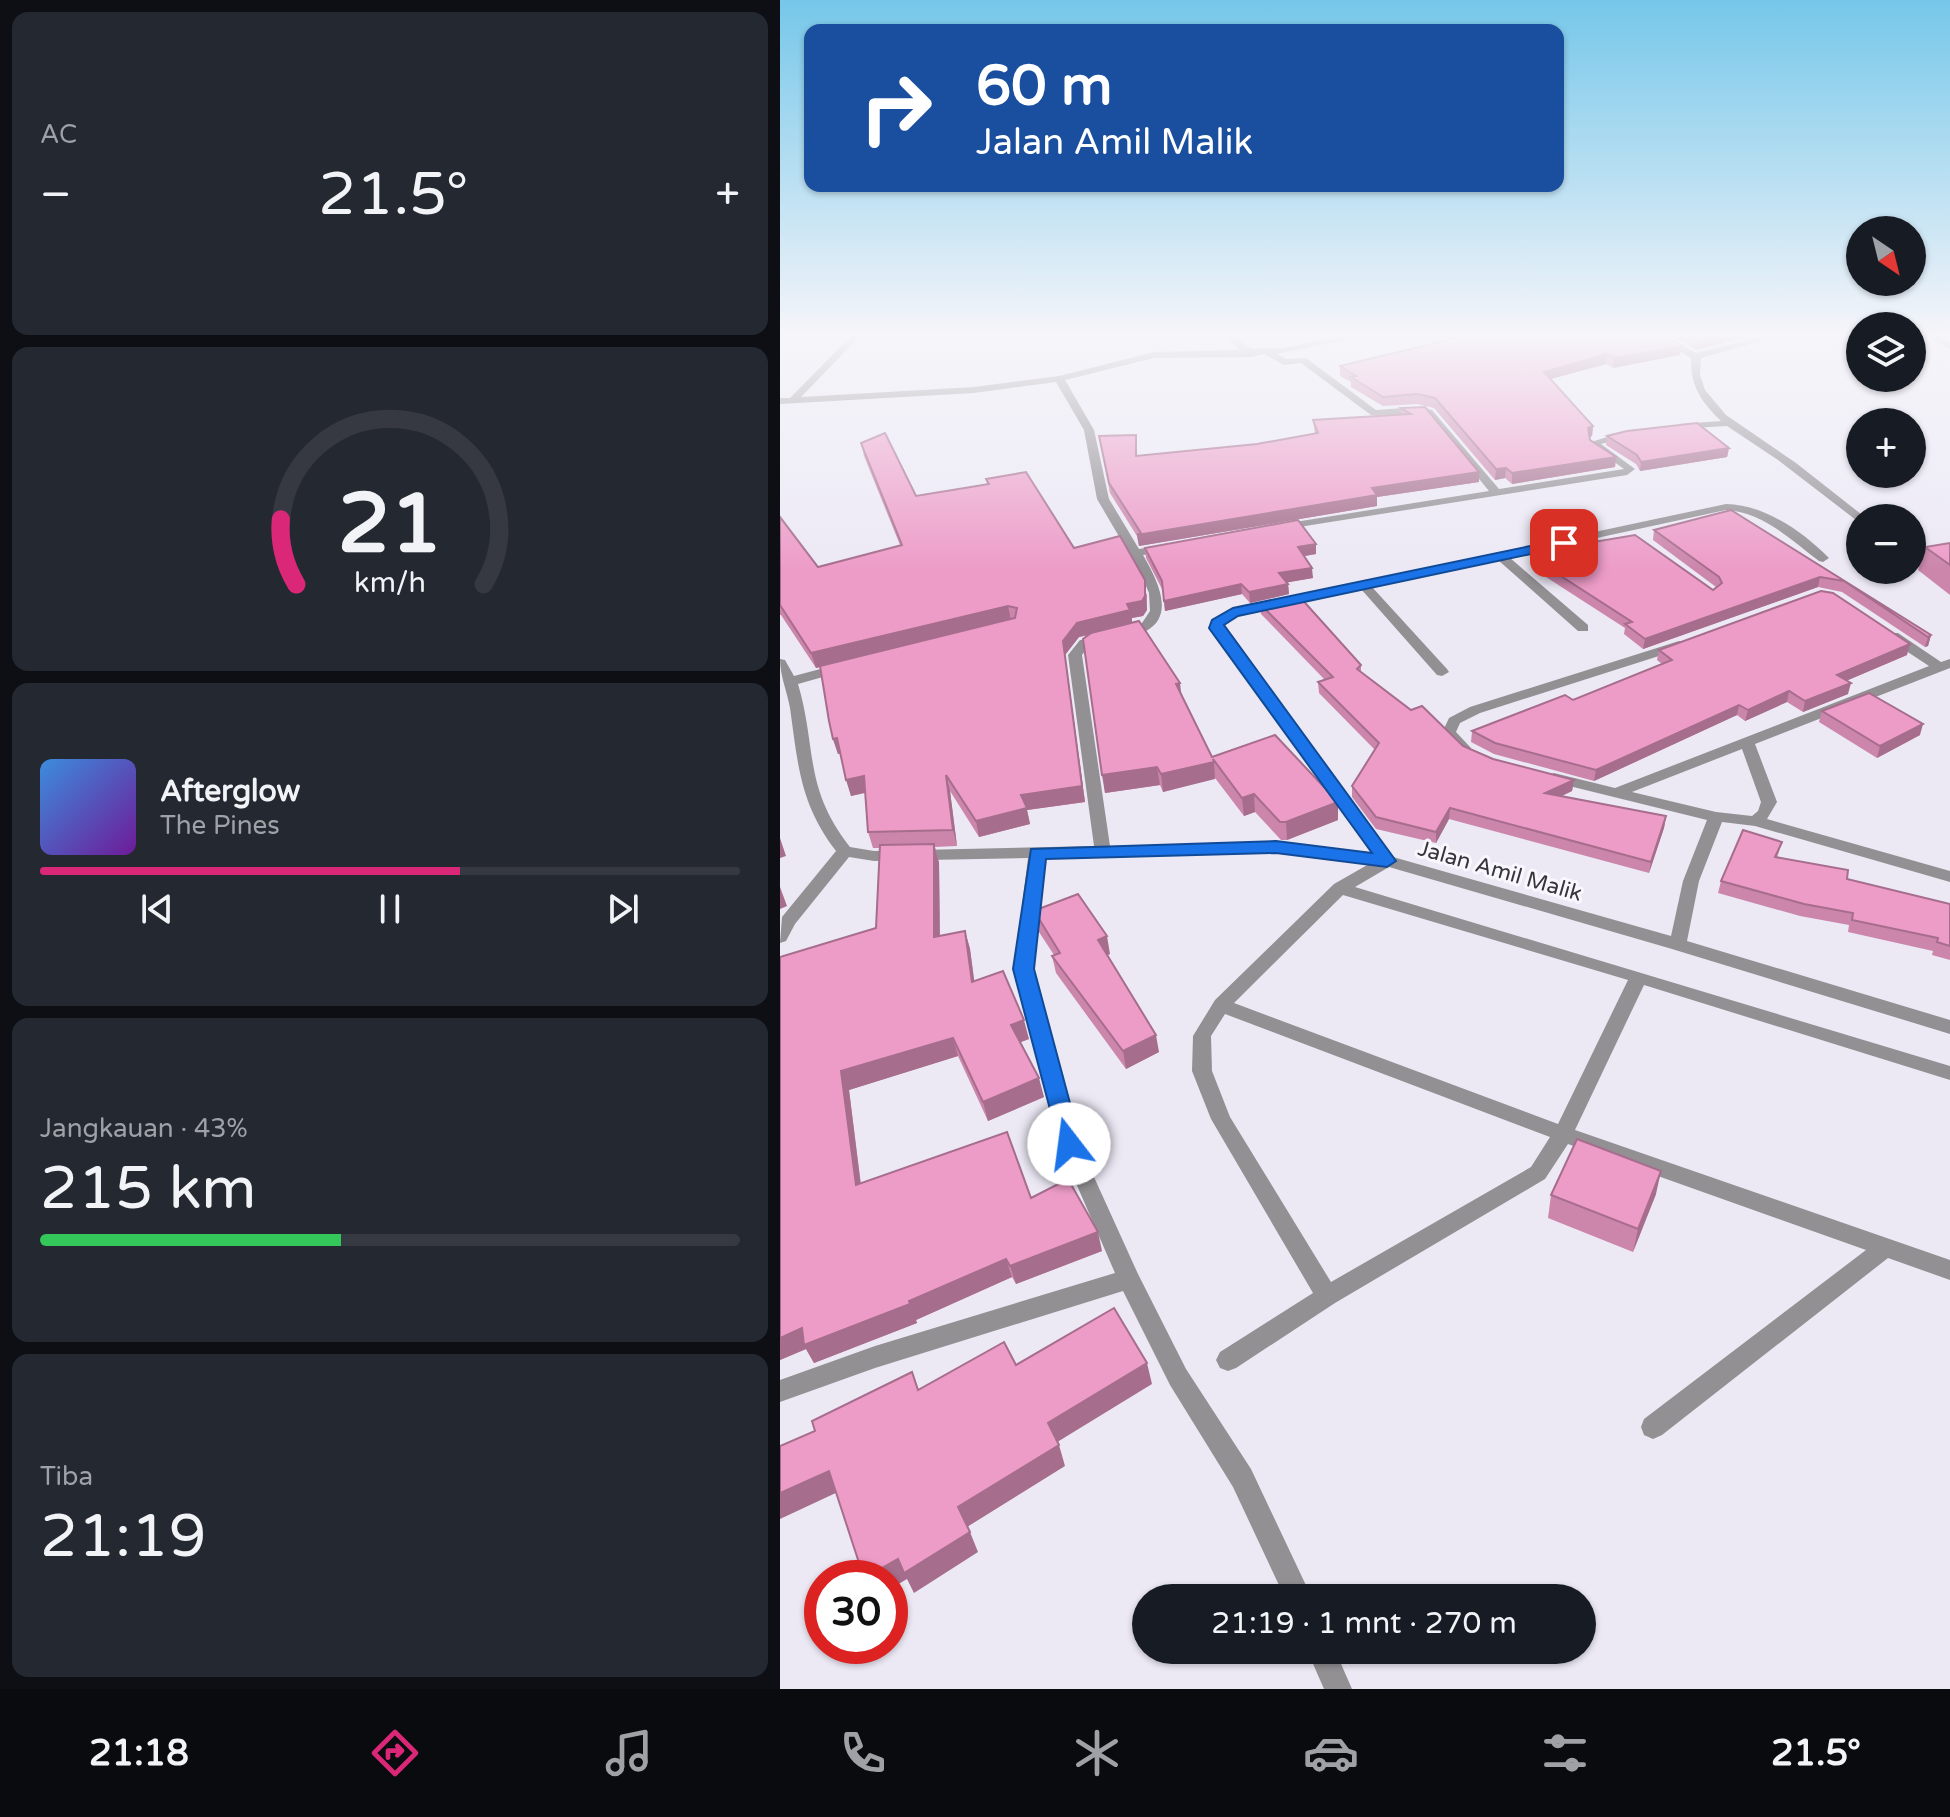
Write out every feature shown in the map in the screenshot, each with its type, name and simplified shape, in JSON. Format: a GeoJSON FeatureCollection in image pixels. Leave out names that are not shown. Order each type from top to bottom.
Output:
{"type":"FeatureCollection","features":[{"type":"Feature","properties":{"kind":"street"},"geometry":{"type":"LineString","coordinates":[[1079,412],[1089,428],[1102,498],[1156,593],[1156,611],[1146,628],[1085,643],[1075,655],[1080,714],[1094,773],[1103,851]]}},
{"type":"Feature","properties":{"kind":"street"},"geometry":{"type":"LineString","coordinates":[[1372,412],[1429,412],[1497,493]]}},
{"type":"Feature","properties":{"kind":"street"},"geometry":{"type":"LineString","coordinates":[[1719,412],[1727,423],[1781,458],[1846,507]]}},
{"type":"Feature","properties":{"kind":"street"},"geometry":{"type":"LineString","coordinates":[[1666,428],[1727,423]]}},
{"type":"Feature","properties":{"kind":"street"},"geometry":{"type":"LineString","coordinates":[[1272,529],[1630,471],[1593,443],[1639,432]]}},
{"type":"Feature","properties":{"kind":"street"},"geometry":{"type":"LineString","coordinates":[[1327,1296],[1221,1119],[1202,1071],[1202,1036],[1221,1005],[1340,888],[1387,861],[1217,628],[1217,623],[1233,613],[1501,556],[1632,534],[1740,506],[1755,511],[1823,558]]}},
{"type":"Feature","properties":{"kind":"street"},"geometry":{"type":"LineString","coordinates":[[1136,553],[1179,546]]}},
{"type":"Feature","properties":{"kind":"street"},"geometry":{"type":"LineString","coordinates":[[1501,556],[1583,628]]}},
{"type":"Feature","properties":{"kind":"street"},"geometry":{"type":"LineString","coordinates":[[1364,585],[1442,672]]}},
{"type":"Feature","properties":{"kind":"street"},"geometry":{"type":"LineString","coordinates":[[1874,624],[1945,665]]}},
{"type":"Feature","properties":{"kind":"street"},"geometry":{"type":"LineString","coordinates":[[1476,756],[1457,744],[1449,733],[1454,721],[1475,710],[1687,642]]}},
{"type":"Feature","properties":{"kind":"street"},"geometry":{"type":"LineString","coordinates":[[780,663],[792,681],[808,785],[821,821],[845,851],[788,921],[780,937]]}},
{"type":"Feature","properties":{"kind":"street"},"geometry":{"type":"LineString","coordinates":[[792,681],[852,665]]}},
{"type":"Feature","properties":{"kind":"street"},"geometry":{"type":"LineString","coordinates":[[1613,794],[1945,665]]}},
{"type":"Feature","properties":{"kind":"street"},"geometry":{"type":"LineString","coordinates":[[1747,742],[1769,802],[1765,813],[1756,821]]}},
{"type":"Feature","properties":{"kind":"street"},"geometry":{"type":"LineString","coordinates":[[1536,774],[1716,817],[1756,821],[1950,877]]}},
{"type":"Feature","properties":{"kind":"street"},"geometry":{"type":"LineString","coordinates":[[1678,944],[1691,881],[1716,817]]}},
{"type":"Feature","properties":{"kind":"street","name":"Jalan Amil Malik"},"geometry":{"type":"LineString","coordinates":[[845,851],[874,856],[1276,847],[1387,861],[1678,944],[1950,1027]]}},
{"type":"Feature","properties":{"kind":"street"},"geometry":{"type":"LineString","coordinates":[[1037,853],[1023,969],[1069,1144],[1129,1279],[1178,1377],[1242,1478],[1292,1584]]}},
{"type":"Feature","properties":{"kind":"street"},"geometry":{"type":"LineString","coordinates":[[1340,888],[1950,1073]]}},
{"type":"Feature","properties":{"kind":"street"},"geometry":{"type":"LineString","coordinates":[[1228,1360],[1327,1296],[1538,1173],[1563,1134],[1639,977]]}},
{"type":"Feature","properties":{"kind":"street"},"geometry":{"type":"LineString","coordinates":[[1221,1005],[1563,1134],[1950,1270]]}},
{"type":"Feature","properties":{"kind":"street"},"geometry":{"type":"LineString","coordinates":[[1653,1427],[1886,1247]]}},
{"type":"Feature","properties":{"kind":"street"},"geometry":{"type":"LineString","coordinates":[[780,1391],[875,1357],[1129,1279]]}},
{"type":"Feature","properties":{"kind":"street"},"geometry":{"type":"LineString","coordinates":[[1327,1664],[1338,1689]]}},
{"type":"Feature","properties":{"kind":"building"},"geometry":{"type":"Polygon","coordinates":[[[1407,412],[1429,412],[1479,472],[1372,488],[1377,495],[1137,535],[1141,533],[1109,483],[1099,436],[1136,435],[1136,456],[1257,444],[1318,433],[1313,420],[1411,414],[1407,412]]]}},
{"type":"Feature","properties":{"kind":"building"},"geometry":{"type":"Polygon","coordinates":[[[1447,412],[1580,412],[1593,426],[1588,428],[1590,440],[1616,457],[1512,473],[1506,468],[1496,469],[1447,412]]]}},
{"type":"Feature","properties":{"kind":"building"},"geometry":{"type":"Polygon","coordinates":[[[1697,423],[1729,448],[1641,462],[1637,455],[1607,436],[1627,431],[1697,423]]]}},
{"type":"Feature","properties":{"kind":"building"},"geometry":{"type":"Polygon","coordinates":[[[885,433],[916,496],[989,484],[986,479],[1026,472],[1074,548],[1120,536],[1145,580],[1145,596],[1142,601],[1127,604],[1130,610],[1077,623],[1063,641],[1082,786],[1021,795],[1027,808],[976,821],[946,775],[953,830],[868,832],[864,776],[846,780],[837,738],[833,739],[820,666],[1015,618],[1017,608],[1008,606],[811,653],[780,605],[780,517],[818,567],[902,545],[861,443],[885,433]]]}},
{"type":"Feature","properties":{"kind":"building"},"geometry":{"type":"Polygon","coordinates":[[[1731,510],[1846,582],[1820,577],[1645,639],[1625,624],[1632,622],[1533,558],[1570,546],[1635,535],[1713,590],[1722,583],[1719,577],[1654,530],[1731,510]]]}},
{"type":"Feature","properties":{"kind":"building"},"geometry":{"type":"Polygon","coordinates":[[[1298,520],[1316,544],[1298,547],[1312,568],[1279,573],[1288,584],[1249,592],[1241,584],[1164,601],[1162,581],[1145,548],[1298,520]]]}},
{"type":"Feature","properties":{"kind":"building"},"geometry":{"type":"Polygon","coordinates":[[[1950,543],[1950,565],[1926,548],[1950,543]]]}},
{"type":"Feature","properties":{"kind":"building"},"geometry":{"type":"Polygon","coordinates":[[[1848,584],[1931,635],[1928,637],[1848,584]]]}},
{"type":"Feature","properties":{"kind":"building"},"geometry":{"type":"Polygon","coordinates":[[[1821,591],[1833,593],[1910,644],[1837,675],[1851,683],[1805,701],[1789,691],[1748,710],[1739,705],[1596,770],[1495,743],[1472,731],[1565,695],[1573,700],[1672,660],[1659,650],[1821,591]]]}},
{"type":"Feature","properties":{"kind":"building"},"geometry":{"type":"Polygon","coordinates":[[[1298,595],[1361,665],[1357,669],[1411,710],[1422,706],[1463,746],[1493,759],[1574,780],[1545,793],[1666,816],[1651,862],[1450,808],[1436,832],[1376,817],[1352,786],[1379,743],[1318,682],[1333,677],[1260,604],[1298,595]]]}},
{"type":"Feature","properties":{"kind":"building"},"geometry":{"type":"Polygon","coordinates":[[[1139,621],[1180,683],[1176,684],[1212,757],[1275,735],[1338,802],[1280,822],[1254,794],[1242,798],[1213,759],[1214,762],[1161,774],[1157,767],[1102,775],[1083,639],[1091,633],[1139,621]]]}},
{"type":"Feature","properties":{"kind":"building"},"geometry":{"type":"Polygon","coordinates":[[[1869,693],[1923,724],[1880,746],[1822,711],[1869,693]]]}},
{"type":"Feature","properties":{"kind":"building"},"geometry":{"type":"Polygon","coordinates":[[[1743,830],[1782,842],[1775,857],[1848,870],[1847,879],[1950,904],[1950,946],[1937,942],[1938,938],[1852,920],[1853,913],[1804,904],[1721,881],[1743,830]]]}},
{"type":"Feature","properties":{"kind":"building"},"geometry":{"type":"Polygon","coordinates":[[[934,844],[934,937],[965,931],[972,982],[1003,971],[1024,1020],[1011,1025],[1039,1078],[983,1102],[953,1038],[841,1071],[856,1185],[1007,1132],[1031,1198],[1068,1179],[1098,1232],[1010,1266],[1006,1259],[909,1301],[910,1304],[804,1345],[802,1328],[780,1338],[780,957],[876,928],[880,845],[934,844]]]}},
{"type":"Feature","properties":{"kind":"building"},"geometry":{"type":"Polygon","coordinates":[[[1078,894],[1107,936],[1098,940],[1156,1035],[1123,1051],[1052,956],[1060,953],[1036,914],[1036,910],[1078,894]]]}},
{"type":"Feature","properties":{"kind":"building"},"geometry":{"type":"Polygon","coordinates":[[[1577,1139],[1661,1171],[1638,1229],[1551,1195],[1577,1139]]]}},
{"type":"Feature","properties":{"kind":"building"},"geometry":{"type":"Polygon","coordinates":[[[1114,1308],[1147,1363],[1048,1423],[1059,1445],[958,1507],[970,1532],[908,1571],[908,1560],[858,1560],[829,1471],[780,1493],[780,1446],[815,1431],[812,1421],[912,1372],[918,1390],[1004,1342],[1016,1365],[1114,1308]]]}},
{"type":"Feature","properties":{"kind":"route"},"geometry":{"type":"LineString","coordinates":[[1069,1144],[1023,969],[1037,853],[1276,847],[1387,861],[1217,628],[1217,623],[1233,613],[1564,543]]}}]}
